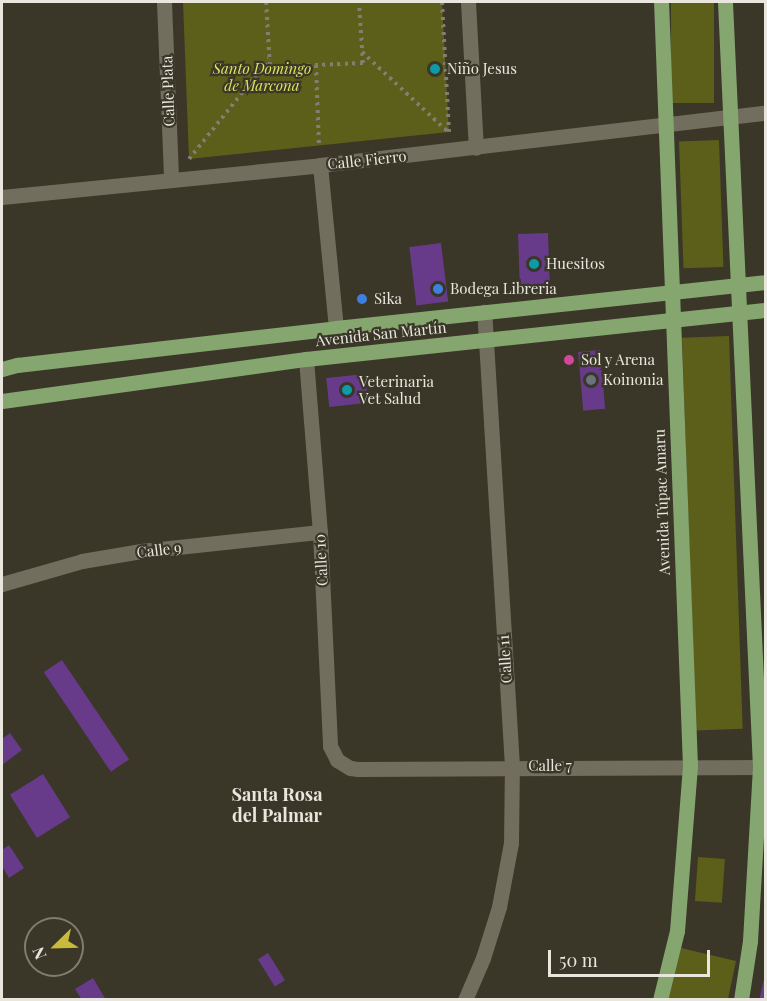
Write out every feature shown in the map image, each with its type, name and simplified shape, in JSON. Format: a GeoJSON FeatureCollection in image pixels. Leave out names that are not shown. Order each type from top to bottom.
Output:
{"type":"FeatureCollection","features":[{"type":"Feature","properties":{"kind":"main road","name":"Avenida Túpac Amaru"},"geometry":{"type":"LineString","coordinates":[[660,999],[668,974],[678,921],[690,766],[661,2]]}},
{"type":"Feature","properties":{"kind":"main road"},"geometry":{"type":"LineString","coordinates":[[725,2],[733,117],[740,313],[763,767],[750,940],[741,999]]}},
{"type":"Feature","properties":{"kind":"main road","name":"Avenida San Martín"},"geometry":{"type":"LineString","coordinates":[[2,369],[17,365],[336,328],[765,282]]}},
{"type":"Feature","properties":{"kind":"main road","name":"Avenida San Martín"},"geometry":{"type":"LineString","coordinates":[[2,401],[306,359],[765,310]]}},
{"type":"Feature","properties":{"kind":"street","name":"Calle Plata"},"geometry":{"type":"LineString","coordinates":[[164,2],[171,180]]}},
{"type":"Feature","properties":{"kind":"street"},"geometry":{"type":"LineString","coordinates":[[468,2],[476,148]]}},
{"type":"Feature","properties":{"kind":"street","name":"Calle Fierro"},"geometry":{"type":"LineString","coordinates":[[2,197],[476,148],[765,113]]}},
{"type":"Feature","properties":{"kind":"street"},"geometry":{"type":"LineString","coordinates":[[320,165],[336,328]]}},
{"type":"Feature","properties":{"kind":"street","name":"Calle 11"},"geometry":{"type":"LineString","coordinates":[[465,999],[483,958],[499,907],[511,843],[512,766],[484,312]]}},
{"type":"Feature","properties":{"kind":"street","name":"Calle 10"},"geometry":{"type":"LineString","coordinates":[[306,359],[320,532],[330,746],[337,760]]}},
{"type":"Feature","properties":{"kind":"street","name":"Calle 9"},"geometry":{"type":"LineString","coordinates":[[2,584],[82,561],[129,553],[320,532]]}},
{"type":"Feature","properties":{"kind":"street","name":"Calle 7"},"geometry":{"type":"LineString","coordinates":[[337,760],[350,768],[358,769],[512,766],[763,767]]}},
{"type":"Feature","properties":{"kind":"path"},"geometry":{"type":"LineString","coordinates":[[266,2],[270,67],[363,63],[359,2]]}},
{"type":"Feature","properties":{"kind":"path"},"geometry":{"type":"LineString","coordinates":[[442,2],[449,132]]}},
{"type":"Feature","properties":{"kind":"path"},"geometry":{"type":"LineString","coordinates":[[362,52],[449,132]]}},
{"type":"Feature","properties":{"kind":"path"},"geometry":{"type":"LineString","coordinates":[[200,158],[189,159],[269,59]]}},
{"type":"Feature","properties":{"kind":"path"},"geometry":{"type":"LineString","coordinates":[[316,65],[319,146]]}},
{"type":"Feature","properties":{"kind":"path"},"geometry":{"type":"LineString","coordinates":[[437,133],[449,132]]}},
{"type":"Feature","properties":{"kind":"path"},"geometry":{"type":"LineString","coordinates":[[307,147],[331,145]]}},
{"type":"Feature","properties":{"kind":"green space","name":"Santo Domingo de Marcona"},"geometry":{"type":"Polygon","coordinates":[[[183,2],[442,2],[449,132],[189,159],[183,2]]]}},
{"type":"Feature","properties":{"kind":"green space"},"geometry":{"type":"Polygon","coordinates":[[[671,2],[714,2],[714,103],[671,103],[671,2]]]}},
{"type":"Feature","properties":{"kind":"green space"},"geometry":{"type":"Polygon","coordinates":[[[719,140],[723,267],[683,268],[679,141],[719,140]]]}},
{"type":"Feature","properties":{"kind":"green space"},"geometry":{"type":"Polygon","coordinates":[[[729,336],[743,729],[696,730],[682,338],[729,336]]]}},
{"type":"Feature","properties":{"kind":"green space"},"geometry":{"type":"Polygon","coordinates":[[[698,857],[725,859],[722,903],[695,901],[698,857]]]}},
{"type":"Feature","properties":{"kind":"green space"},"geometry":{"type":"Polygon","coordinates":[[[681,948],[736,961],[728,999],[668,999],[681,948]]]}},
{"type":"Feature","properties":{"kind":"building","name":"Huesitos"},"geometry":{"type":"Polygon","coordinates":[[[548,233],[550,293],[520,294],[518,234],[548,233]]]}},
{"type":"Feature","properties":{"kind":"building"},"geometry":{"type":"Polygon","coordinates":[[[441,243],[448,302],[416,305],[409,247],[441,243]]]}},
{"type":"Feature","properties":{"kind":"building","name":"Koinonia"},"geometry":{"type":"Polygon","coordinates":[[[600,350],[605,409],[583,411],[578,352],[600,350]]]}},
{"type":"Feature","properties":{"kind":"building","name":"Veterinaria Vet Salud"},"geometry":{"type":"Polygon","coordinates":[[[365,374],[368,403],[329,407],[326,378],[365,374]]]}},
{"type":"Feature","properties":{"kind":"building"},"geometry":{"type":"Polygon","coordinates":[[[62,660],[129,759],[111,772],[44,672],[62,660]]]}},
{"type":"Feature","properties":{"kind":"building"},"geometry":{"type":"Polygon","coordinates":[[[10,733],[22,750],[2,765],[2,739],[10,733]]]}},
{"type":"Feature","properties":{"kind":"building"},"geometry":{"type":"Polygon","coordinates":[[[43,774],[70,817],[37,838],[10,795],[43,774]]]}},
{"type":"Feature","properties":{"kind":"building"},"geometry":{"type":"Polygon","coordinates":[[[9,845],[24,868],[9,878],[2,866],[2,850],[9,845]]]}},
{"type":"Feature","properties":{"kind":"building"},"geometry":{"type":"Polygon","coordinates":[[[268,953],[285,980],[275,986],[258,959],[268,953]]]}},
{"type":"Feature","properties":{"kind":"building"},"geometry":{"type":"Polygon","coordinates":[[[765,975],[766,1000],[759,1000],[765,975]]]}},
{"type":"Feature","properties":{"kind":"building"},"geometry":{"type":"Polygon","coordinates":[[[93,978],[106,1000],[82,1000],[75,989],[93,978]]]}},
{"type":"Feature","properties":{"kind":"place","name":"Niño Jesus"},"geometry":{"type":"Point","coordinates":[435,69]}},
{"type":"Feature","properties":{"kind":"place","name":"Huesitos"},"geometry":{"type":"Point","coordinates":[534,264]}},
{"type":"Feature","properties":{"kind":"place","name":"Bodega Libreria"},"geometry":{"type":"Point","coordinates":[438,289]}},
{"type":"Feature","properties":{"kind":"place","name":"Sika"},"geometry":{"type":"Point","coordinates":[362,299]}},
{"type":"Feature","properties":{"kind":"place","name":"Sol y Arena"},"geometry":{"type":"Point","coordinates":[569,360]}},
{"type":"Feature","properties":{"kind":"place","name":"Koinonia"},"geometry":{"type":"Point","coordinates":[591,380]}},
{"type":"Feature","properties":{"kind":"place","name":"Veterinaria Vet Salud"},"geometry":{"type":"Point","coordinates":[347,390]}},
{"type":"Feature","properties":{"kind":"district","name":"Santa Rosa del Palmar"},"geometry":{"type":"Point","coordinates":[277,805]}}]}
